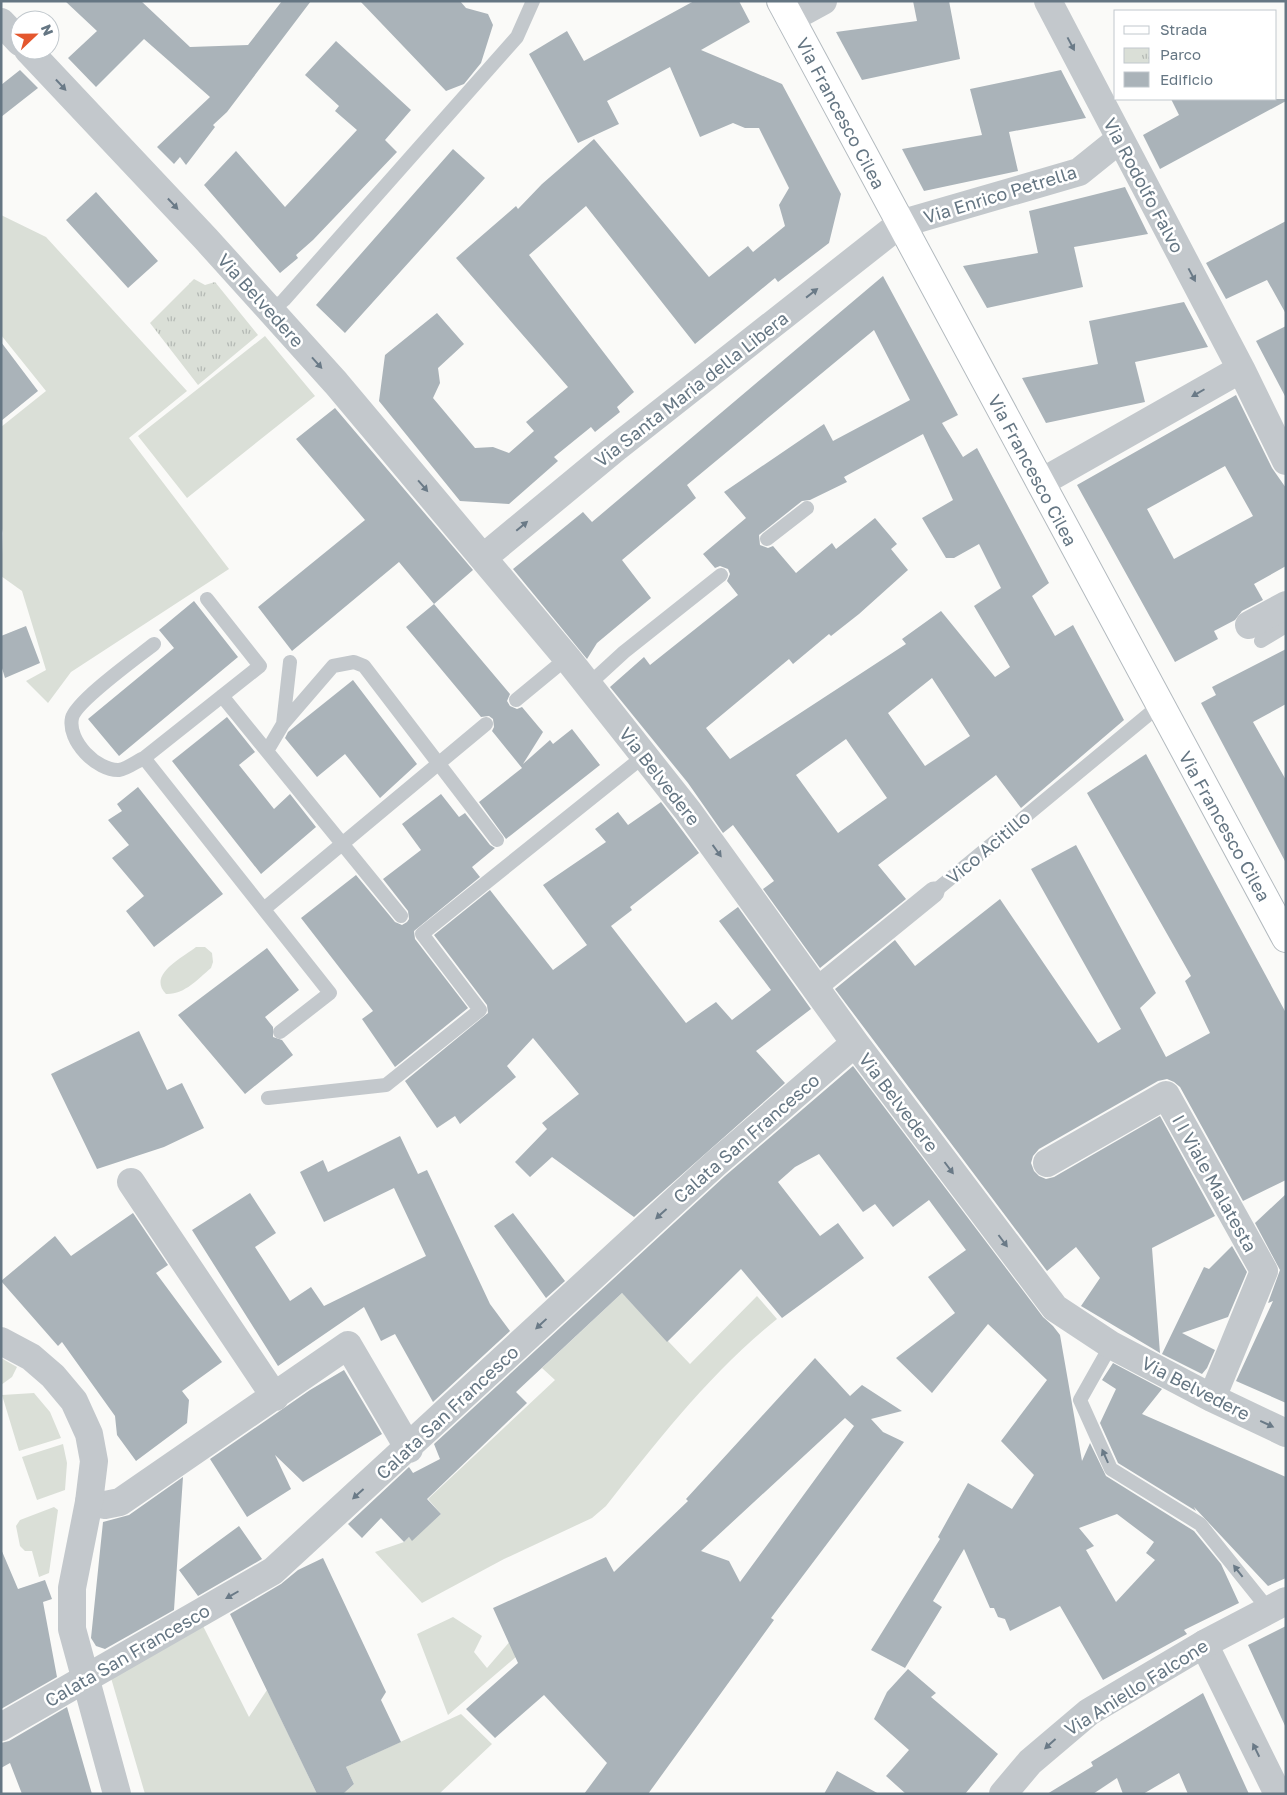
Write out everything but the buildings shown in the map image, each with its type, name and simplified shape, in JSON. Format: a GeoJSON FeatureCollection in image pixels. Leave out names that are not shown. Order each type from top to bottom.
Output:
{"type":"FeatureCollection","features":[{"type":"Feature","properties":{"kind":"main road","name":"Via Francesco Cilea"},"geometry":{"type":"LineString","coordinates":[[785,10],[1286,938]]}},
{"type":"Feature","properties":{"kind":"street"},"geometry":{"type":"LineString","coordinates":[[785,10],[823,1]]}},
{"type":"Feature","properties":{"kind":"street","name":"Via Rodolfo Falvo"},"geometry":{"type":"LineString","coordinates":[[1048,1],[1241,369],[1286,461]]}},
{"type":"Feature","properties":{"kind":"street"},"geometry":{"type":"LineString","coordinates":[[1,22],[10,31]]}},
{"type":"Feature","properties":{"kind":"street","name":"Via Belvedere"},"geometry":{"type":"LineString","coordinates":[[37,60],[336,383],[567,658],[688,811],[855,1043],[1056,1308],[1111,1345],[1212,1398],[1286,1433]]}},
{"type":"Feature","properties":{"kind":"street","name":"Via Enrico Petrella"},"geometry":{"type":"LineString","coordinates":[[900,224],[1079,172],[1120,139]]}},
{"type":"Feature","properties":{"kind":"street","name":"Via Santa Maria della Libera"},"geometry":{"type":"LineString","coordinates":[[484,558],[617,447],[900,224]]}},
{"type":"Feature","properties":{"kind":"street"},"geometry":{"type":"LineString","coordinates":[[1040,483],[1241,369]]}},
{"type":"Feature","properties":{"kind":"street"},"geometry":{"type":"LineString","coordinates":[[1255,633],[1286,605]]}},
{"type":"Feature","properties":{"kind":"street","name":"Vico Acitillo"},"geometry":{"type":"LineString","coordinates":[[816,988],[934,892]]}},
{"type":"Feature","properties":{"kind":"street","name":"Calata San Francesco"},"geometry":{"type":"LineString","coordinates":[[1,1727],[274,1571],[716,1164],[855,1043]]}},
{"type":"Feature","properties":{"kind":"street","name":"I I Viale Malatesta"},"geometry":{"type":"LineString","coordinates":[[1048,1163],[1166,1095],[1264,1271],[1212,1398]]}},
{"type":"Feature","properties":{"kind":"street"},"geometry":{"type":"LineString","coordinates":[[131,1182],[275,1397]]}},
{"type":"Feature","properties":{"kind":"street"},"geometry":{"type":"LineString","coordinates":[[1,1341],[31,1357],[53,1376],[74,1401],[89,1434],[94,1462],[89,1502],[72,1588],[72,1630],[116,1794]]}},
{"type":"Feature","properties":{"kind":"street"},"geometry":{"type":"LineString","coordinates":[[89,1502],[105,1505],[120,1502],[348,1345],[409,1448]]}},
{"type":"Feature","properties":{"kind":"street","name":"Via Aniello Falcone"},"geometry":{"type":"LineString","coordinates":[[1003,1794],[1030,1762],[1089,1712],[1204,1644],[1277,1605]]}},
{"type":"Feature","properties":{"kind":"street"},"geometry":{"type":"LineString","coordinates":[[1204,1644],[1278,1794]]}},
{"type":"Feature","properties":{"kind":"lane"},"geometry":{"type":"LineString","coordinates":[[271,312],[284,300],[517,38],[533,1]]}},
{"type":"Feature","properties":{"kind":"lane"},"geometry":{"type":"LineString","coordinates":[[767,540],[807,508]]}},
{"type":"Feature","properties":{"kind":"lane"},"geometry":{"type":"LineString","coordinates":[[588,685],[624,652],[721,575]]}},
{"type":"Feature","properties":{"kind":"lane"},"geometry":{"type":"LineString","coordinates":[[154,644],[80,705],[72,718],[74,738],[87,754],[102,766],[120,770],[144,758],[260,666],[207,599]]}},
{"type":"Feature","properties":{"kind":"lane"},"geometry":{"type":"LineString","coordinates":[[1255,633],[1286,626]]}},
{"type":"Feature","properties":{"kind":"lane"},"geometry":{"type":"LineString","coordinates":[[516,700],[567,658]]}},
{"type":"Feature","properties":{"kind":"lane"},"geometry":{"type":"LineString","coordinates":[[283,724],[290,662]]}},
{"type":"Feature","properties":{"kind":"lane"},"geometry":{"type":"LineString","coordinates":[[267,751],[283,724],[333,666],[354,662],[364,666],[497,840]]}},
{"type":"Feature","properties":{"kind":"lane"},"geometry":{"type":"LineString","coordinates":[[222,696],[401,916]]}},
{"type":"Feature","properties":{"kind":"lane","name":"Vico Acitillo"},"geometry":{"type":"LineString","coordinates":[[934,892],[1160,705]]}},
{"type":"Feature","properties":{"kind":"lane"},"geometry":{"type":"LineString","coordinates":[[264,909],[342,842],[486,724]]}},
{"type":"Feature","properties":{"kind":"lane"},"geometry":{"type":"LineString","coordinates":[[268,1098],[386,1085],[480,1010],[422,934],[644,756]]}},
{"type":"Feature","properties":{"kind":"lane"},"geometry":{"type":"LineString","coordinates":[[144,758],[330,992],[280,1032]]}},
{"type":"Feature","properties":{"kind":"lane"},"geometry":{"type":"LineString","coordinates":[[1111,1345],[1080,1400],[1111,1469],[1200,1524],[1277,1605]]}},
{"type":"Feature","properties":{"kind":"green space"},"geometry":{"type":"Polygon","coordinates":[[[1,215],[46,237],[187,391],[129,438],[229,569],[71,672],[48,703],[26,681],[46,670],[22,591],[1,576],[3,533],[1,525],[1,427],[46,391],[1,335],[1,215]]]}},
{"type":"Feature","properties":{"kind":"green space"},"geometry":{"type":"Polygon","coordinates":[[[194,279],[205,285],[215,282],[258,335],[198,385],[150,323],[194,279]]]}},
{"type":"Feature","properties":{"kind":"green space"},"geometry":{"type":"Polygon","coordinates":[[[265,336],[315,396],[187,498],[138,436],[265,336]]]}},
{"type":"Feature","properties":{"kind":"green space"},"geometry":{"type":"Polygon","coordinates":[[[196,947],[205,947],[212,953],[213,962],[211,968],[185,989],[173,994],[166,994],[161,987],[163,974],[175,962],[196,947]]]}},
{"type":"Feature","properties":{"kind":"green space"},"geometry":{"type":"Polygon","coordinates":[[[622,1293],[690,1364],[757,1296],[777,1319],[730,1361],[708,1384],[606,1506],[592,1518],[504,1559],[422,1603],[375,1552],[404,1542],[409,1537],[412,1540],[441,1514],[428,1499],[555,1380],[542,1368],[622,1293]]]}},
{"type":"Feature","properties":{"kind":"green space"},"geometry":{"type":"Polygon","coordinates":[[[1,1358],[17,1367],[12,1377],[1,1385],[1,1358]]]}},
{"type":"Feature","properties":{"kind":"green space"},"geometry":{"type":"Polygon","coordinates":[[[34,1393],[50,1412],[61,1438],[19,1451],[2,1395],[34,1393]]]}},
{"type":"Feature","properties":{"kind":"green space"},"geometry":{"type":"Polygon","coordinates":[[[63,1444],[67,1463],[65,1490],[37,1500],[22,1457],[63,1444]]]}},
{"type":"Feature","properties":{"kind":"green space"},"geometry":{"type":"Polygon","coordinates":[[[54,1507],[58,1510],[49,1573],[39,1577],[32,1551],[25,1551],[20,1546],[16,1526],[20,1520],[54,1507]]]}},
{"type":"Feature","properties":{"kind":"green space"},"geometry":{"type":"Polygon","coordinates":[[[453,1617],[482,1636],[474,1652],[487,1668],[511,1640],[524,1650],[448,1715],[417,1634],[453,1617]]]}},
{"type":"Feature","properties":{"kind":"green space"},"geometry":{"type":"Polygon","coordinates":[[[203,1626],[249,1717],[267,1690],[317,1794],[145,1794],[111,1678],[203,1626]]]}},
{"type":"Feature","properties":{"kind":"green space"},"geometry":{"type":"Polygon","coordinates":[[[461,1714],[492,1744],[439,1794],[343,1794],[354,1784],[346,1767],[461,1714]]]}}]}
